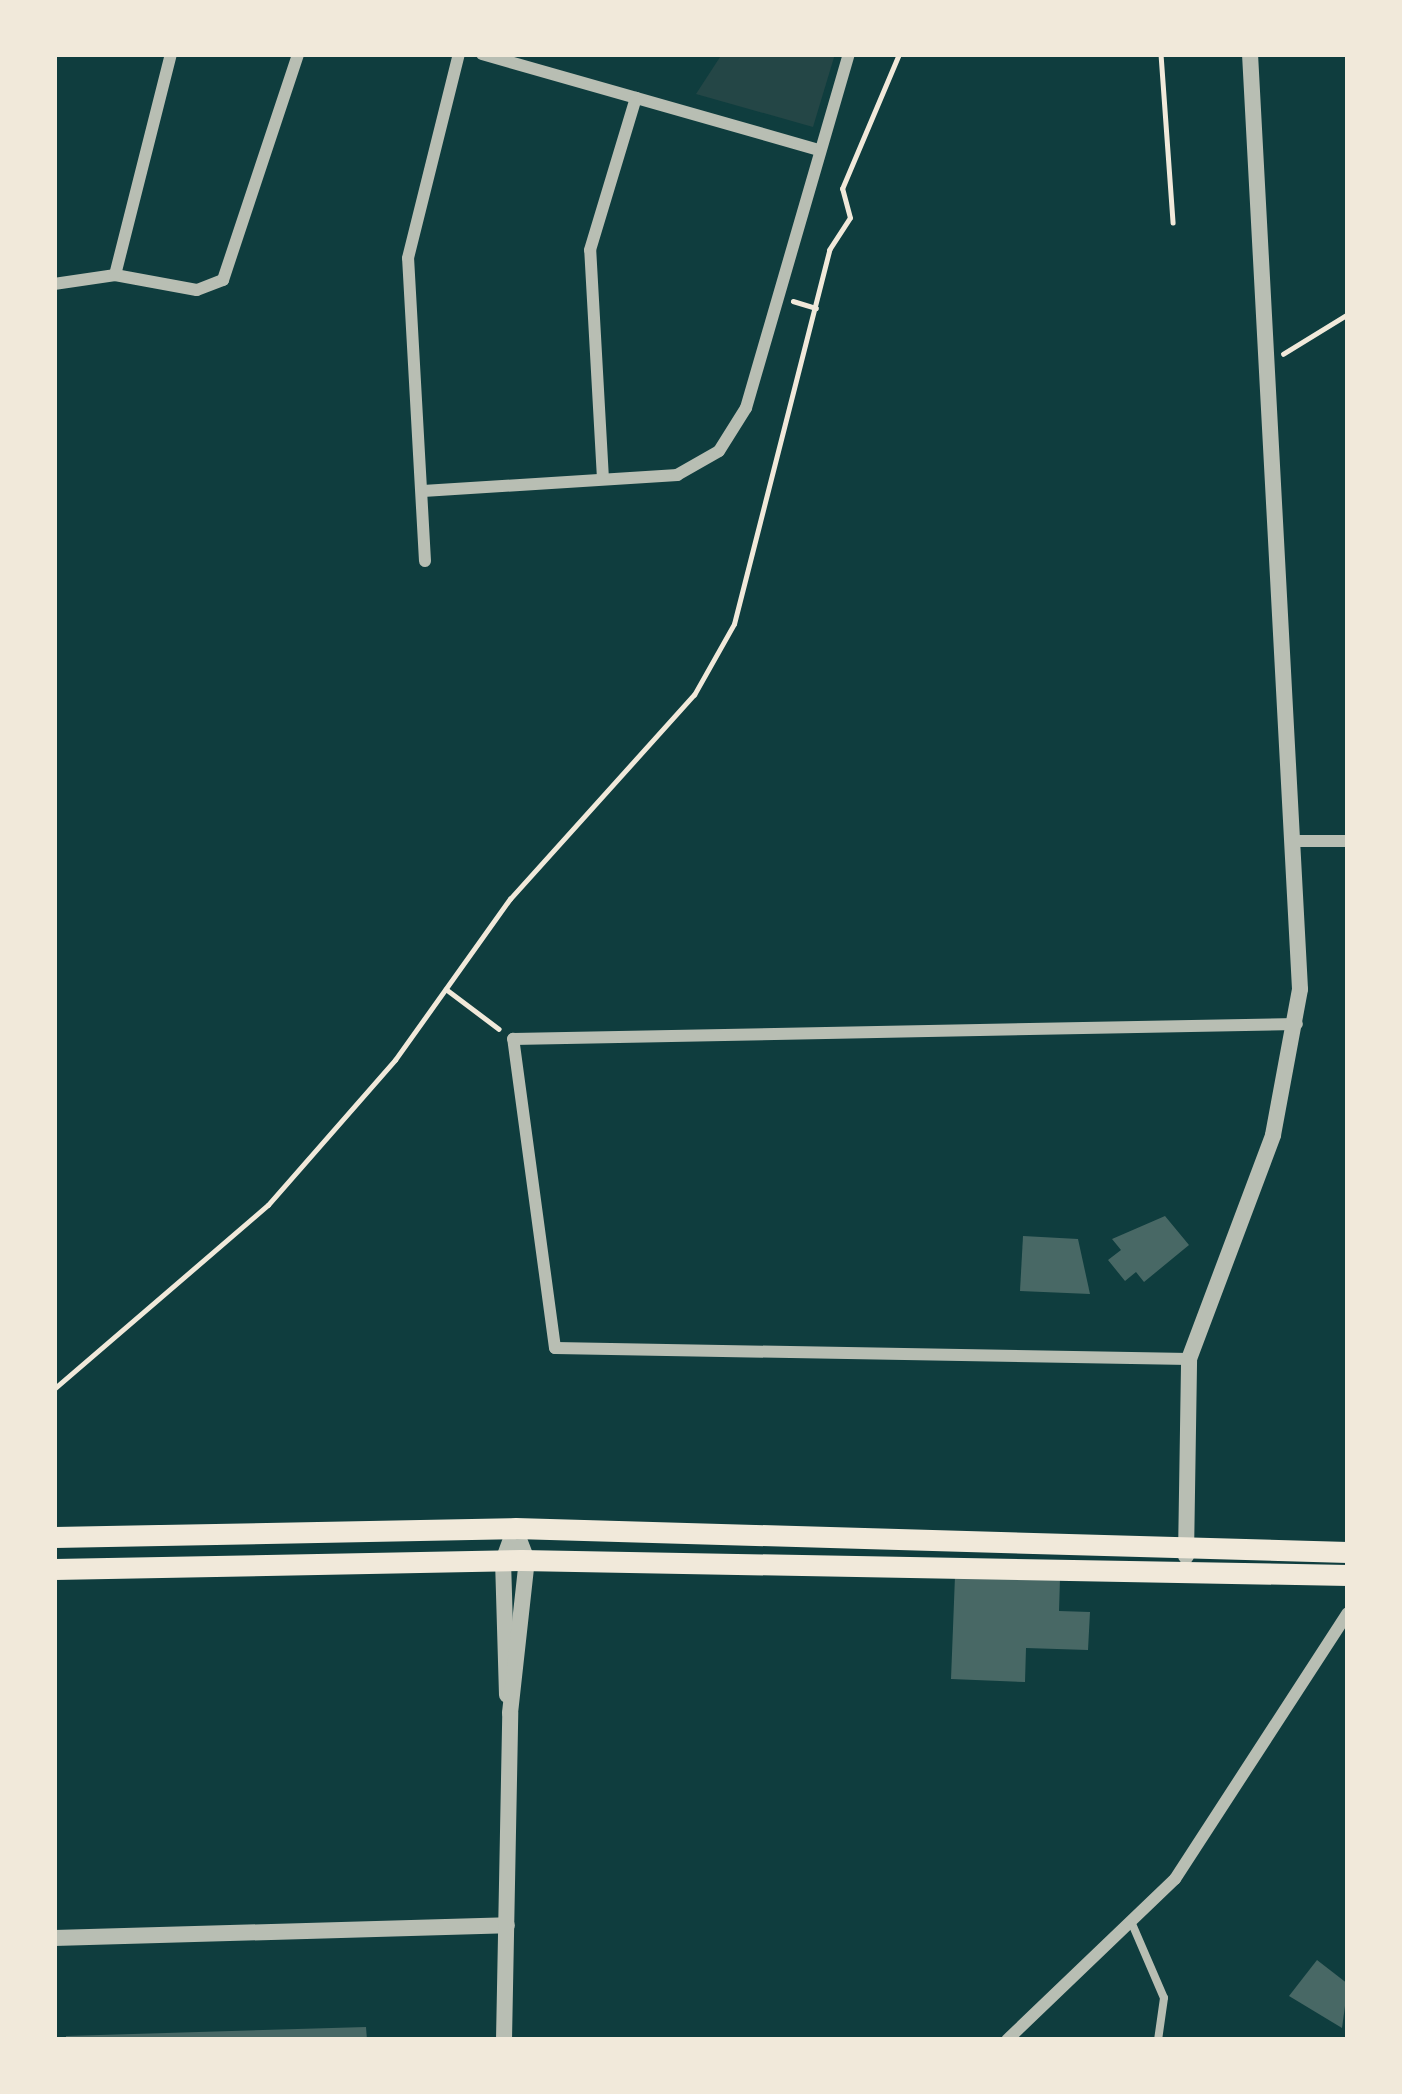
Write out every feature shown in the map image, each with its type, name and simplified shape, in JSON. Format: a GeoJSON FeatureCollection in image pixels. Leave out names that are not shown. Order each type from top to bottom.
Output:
{"type":"FeatureCollection","features":[{"type":"Feature","properties":{"kind":"main road"},"geometry":{"type":"LineString","coordinates":[[54,1537],[514,1528],[1186,1558],[1348,1576]]}},
{"type":"Feature","properties":{"kind":"main road"},"geometry":{"type":"LineString","coordinates":[[54,1569],[527,1560],[1186,1558],[1348,1552]]}},
{"type":"Feature","properties":{"kind":"street"},"geometry":{"type":"LineString","coordinates":[[110,279],[171,54]]}},
{"type":"Feature","properties":{"kind":"street"},"geometry":{"type":"LineString","coordinates":[[54,284],[110,279],[197,290],[223,280],[298,54]]}},
{"type":"Feature","properties":{"kind":"street"},"geometry":{"type":"LineString","coordinates":[[425,561],[408,258],[459,54]]}},
{"type":"Feature","properties":{"kind":"street"},"geometry":{"type":"LineString","coordinates":[[483,54],[820,151]]}},
{"type":"Feature","properties":{"kind":"street"},"geometry":{"type":"LineString","coordinates":[[423,491],[677,476],[735,433],[849,54]]}},
{"type":"Feature","properties":{"kind":"street"},"geometry":{"type":"LineString","coordinates":[[1186,1558],[1190,1359],[1274,1135],[1297,1024],[1295,841],[1250,54]]}},
{"type":"Feature","properties":{"kind":"street"},"geometry":{"type":"LineString","coordinates":[[603,479],[590,250],[636,98]]}},
{"type":"Feature","properties":{"kind":"street"},"geometry":{"type":"LineString","coordinates":[[1295,841],[1348,841]]}},
{"type":"Feature","properties":{"kind":"street"},"geometry":{"type":"LineString","coordinates":[[1190,1359],[556,1348],[513,1039],[1297,1024]]}},
{"type":"Feature","properties":{"kind":"street"},"geometry":{"type":"LineString","coordinates":[[510,1713],[527,1560],[514,1528]]}},
{"type":"Feature","properties":{"kind":"street"},"geometry":{"type":"LineString","coordinates":[[504,2040],[510,1713],[503,1561],[514,1528]]}},
{"type":"Feature","properties":{"kind":"street"},"geometry":{"type":"LineString","coordinates":[[1007,2040],[1132,1927],[1226,1806],[1345,1618]]}},
{"type":"Feature","properties":{"kind":"street"},"geometry":{"type":"LineString","coordinates":[[54,1938],[506,1925]]}},
{"type":"Feature","properties":{"kind":"lane"},"geometry":{"type":"LineString","coordinates":[[1132,1927],[1164,1998],[1159,2035],[1147,2040]]}},
{"type":"Feature","properties":{"kind":"path"},"geometry":{"type":"LineString","coordinates":[[54,1389],[268,1205],[446,989],[510,899],[694,695],[734,624],[829,250],[850,218],[842,189],[899,54]]}},
{"type":"Feature","properties":{"kind":"path"},"geometry":{"type":"LineString","coordinates":[[1161,54],[1173,223]]}},
{"type":"Feature","properties":{"kind":"path"},"geometry":{"type":"LineString","coordinates":[[1267,358],[1305,347],[1348,314]]}},
{"type":"Feature","properties":{"kind":"path"},"geometry":{"type":"LineString","coordinates":[[446,989],[513,1039]]}},
{"type":"Feature","properties":{"kind":"shaded area"},"geometry":{"type":"Polygon","coordinates":[[[722,54],[835,54],[813,127],[696,94],[722,54]]]}},
{"type":"Feature","properties":{"kind":"building"},"geometry":{"type":"Polygon","coordinates":[[[1165,1216],[1189,1245],[1144,1282],[1136,1272],[1125,1281],[1108,1260],[1121,1250],[1112,1239],[1165,1216]]]}},
{"type":"Feature","properties":{"kind":"building"},"geometry":{"type":"Polygon","coordinates":[[[1023,1236],[1078,1239],[1090,1294],[1020,1291],[1023,1236]]]}},
{"type":"Feature","properties":{"kind":"building"},"geometry":{"type":"Polygon","coordinates":[[[955,1576],[1060,1579],[1059,1611],[1090,1612],[1088,1650],[1026,1648],[1025,1682],[951,1679],[955,1576]]]}},
{"type":"Feature","properties":{"kind":"building"},"geometry":{"type":"Polygon","coordinates":[[[1317,1960],[1348,1984],[1342,2028],[1289,1996],[1317,1960]]]}},
{"type":"Feature","properties":{"kind":"building"},"geometry":{"type":"Polygon","coordinates":[[[366,2027],[367,2040],[66,2040],[66,2036],[366,2027]]]}}]}
